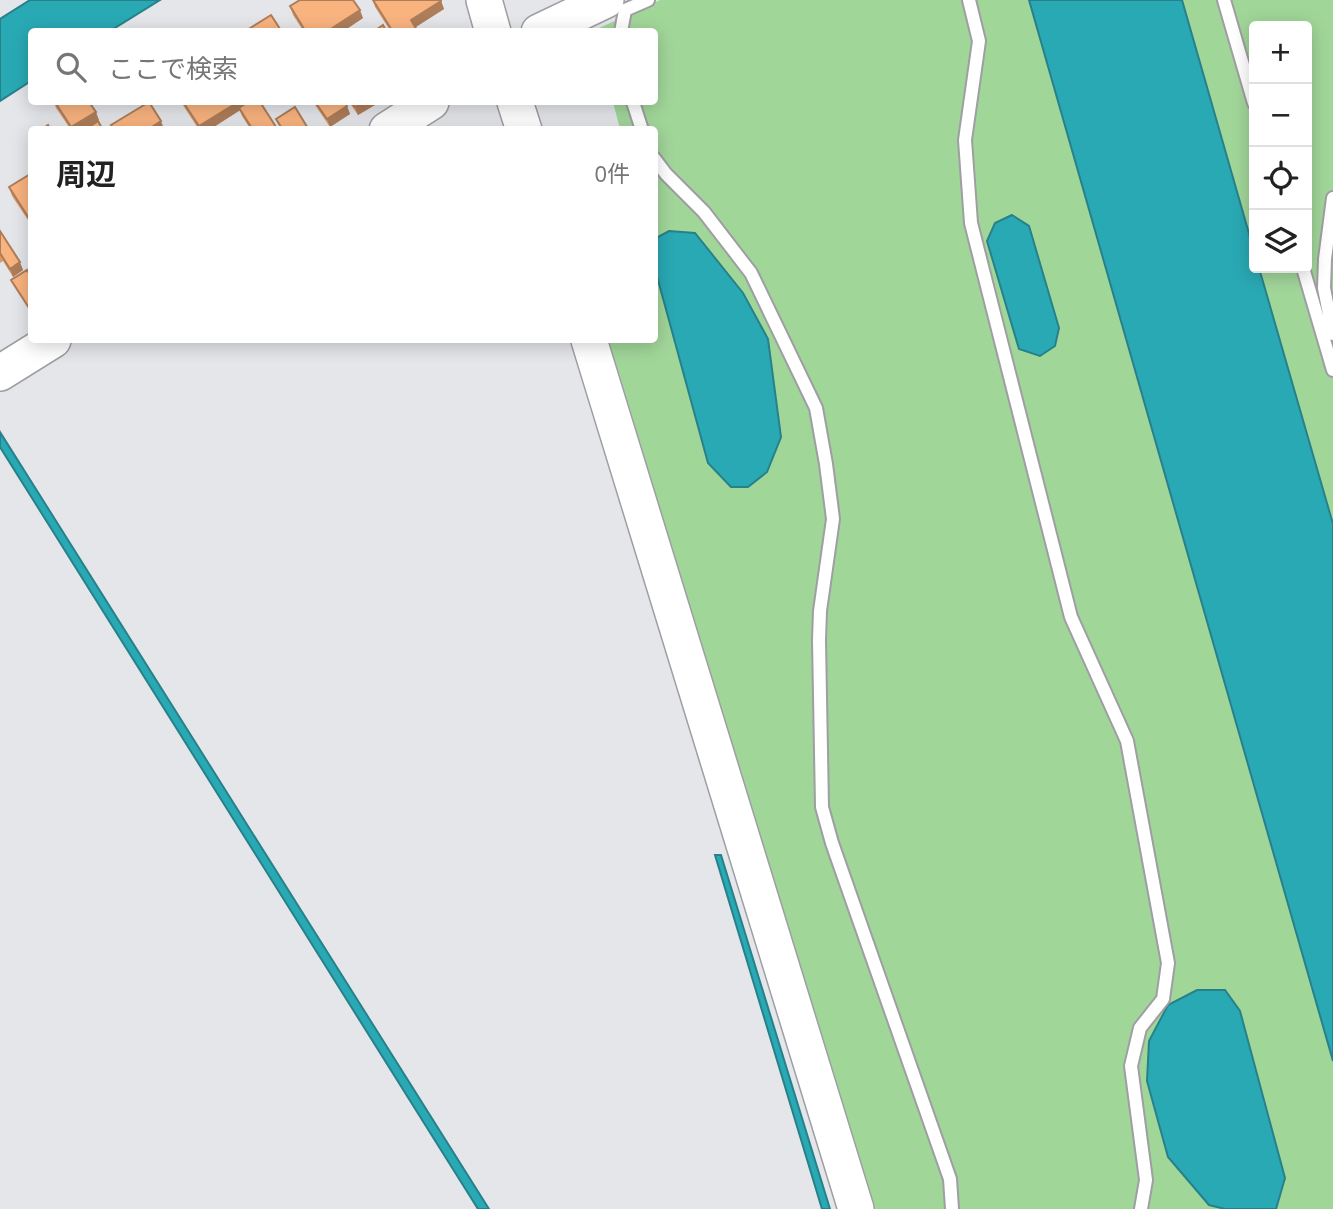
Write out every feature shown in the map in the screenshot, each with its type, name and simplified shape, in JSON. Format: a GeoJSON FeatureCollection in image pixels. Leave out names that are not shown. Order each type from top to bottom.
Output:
{"type":"FeatureCollection","features":[{"type":"Feature","properties":{"kind":"street"},"geometry":{"type":"LineString","coordinates":[[484,0],[492,28]]}},
{"type":"Feature","properties":{"kind":"street"},"geometry":{"type":"LineString","coordinates":[[547,28],[606,0]]}},
{"type":"Feature","properties":{"kind":"street"},"geometry":{"type":"LineString","coordinates":[[393,126],[426,105]]}},
{"type":"Feature","properties":{"kind":"street"},"geometry":{"type":"LineString","coordinates":[[516,105],[523,126]]}},
{"type":"Feature","properties":{"kind":"street"},"geometry":{"type":"LineString","coordinates":[[0,373],[48,343]]}},
{"type":"Feature","properties":{"kind":"street"},"geometry":{"type":"LineString","coordinates":[[590,343],[856,1209]]}},
{"type":"Feature","properties":{"kind":"lane"},"geometry":{"type":"LineString","coordinates":[[622,28],[625,10],[648,0]]}},
{"type":"Feature","properties":{"kind":"lane"},"geometry":{"type":"LineString","coordinates":[[969,0],[979,41],[965,140],[971,223],[1071,617],[1127,741],[1168,963],[1163,999],[1140,1028],[1131,1066],[1146,1180],[1141,1209]]}},
{"type":"Feature","properties":{"kind":"lane"},"geometry":{"type":"LineString","coordinates":[[1224,0],[1249,86]]}},
{"type":"Feature","properties":{"kind":"lane"},"geometry":{"type":"LineString","coordinates":[[634,105],[641,126]]}},
{"type":"Feature","properties":{"kind":"lane"},"geometry":{"type":"LineString","coordinates":[[658,163],[704,212],[751,273],[816,408],[833,519],[820,611],[822,807],[832,843],[946,1166],[950,1179],[951,1209]]}},
{"type":"Feature","properties":{"kind":"lane"},"geometry":{"type":"LineString","coordinates":[[1333,198],[1324,289],[1333,334]]}},
{"type":"Feature","properties":{"kind":"lane"},"geometry":{"type":"LineString","coordinates":[[1304,273],[1333,370]]}},
{"type":"Feature","properties":{"kind":"green space"},"geometry":{"type":"Polygon","coordinates":[[[660,0],[1333,0],[1333,1209],[871,1209],[604,343],[658,343],[658,126],[619,126],[614,105],[658,105],[658,28],[599,28],[660,0]]]}},
{"type":"Feature","properties":{"kind":"water"},"geometry":{"type":"Polygon","coordinates":[[[30,0],[160,0],[115,28],[28,28],[28,83],[0,101],[0,19],[30,0]]]}},
{"type":"Feature","properties":{"kind":"water"},"geometry":{"type":"Polygon","coordinates":[[[1029,0],[1182,0],[1249,234],[1249,273],[1260,273],[1333,524],[1333,1061],[1029,0]]]}},
{"type":"Feature","properties":{"kind":"water"},"geometry":{"type":"Polygon","coordinates":[[[1012,215],[1029,226],[1059,328],[1055,346],[1040,356],[1019,349],[987,241],[995,223],[1012,215]]]}},
{"type":"Feature","properties":{"kind":"water"},"geometry":{"type":"Polygon","coordinates":[[[669,231],[695,233],[743,293],[768,339],[781,437],[767,472],[748,487],[731,487],[708,463],[658,280],[658,237],[669,231]]]}},
{"type":"Feature","properties":{"kind":"water"},"geometry":{"type":"Polygon","coordinates":[[[0,432],[489,1209],[478,1209],[0,447],[0,432]]]}},
{"type":"Feature","properties":{"kind":"water"},"geometry":{"type":"Polygon","coordinates":[[[715,855],[721,855],[830,1209],[822,1209],[715,855]]]}},
{"type":"Feature","properties":{"kind":"water"},"geometry":{"type":"Polygon","coordinates":[[[1197,990],[1225,990],[1240,1011],[1285,1178],[1276,1209],[1225,1209],[1209,1205],[1168,1157],[1147,1081],[1149,1041],[1168,1005],[1197,990]]]}},
{"type":"Feature","properties":{"kind":"building"},"geometry":{"type":"Polygon","coordinates":[[[300,0],[353,0],[360,10],[332,28],[304,28],[290,6],[300,0]]]}},
{"type":"Feature","properties":{"kind":"building"},"geometry":{"type":"Polygon","coordinates":[[[373,0],[441,0],[411,20],[416,28],[390,28],[373,0]]]}},
{"type":"Feature","properties":{"kind":"building"},"geometry":{"type":"Polygon","coordinates":[[[271,15],[279,28],[250,28],[271,15]]]}},
{"type":"Feature","properties":{"kind":"building"},"geometry":{"type":"Polygon","coordinates":[[[57,105],[91,105],[96,112],[70,126],[57,105]]]}},
{"type":"Feature","properties":{"kind":"building"},"geometry":{"type":"Polygon","coordinates":[[[144,105],[151,105],[161,121],[153,126],[111,125],[144,105]]]}},
{"type":"Feature","properties":{"kind":"building"},"geometry":{"type":"Polygon","coordinates":[[[185,105],[233,105],[199,126],[185,105]]]}},
{"type":"Feature","properties":{"kind":"building"},"geometry":{"type":"Polygon","coordinates":[[[244,105],[262,105],[275,126],[250,126],[239,108],[244,105]]]}},
{"type":"Feature","properties":{"kind":"building"},"geometry":{"type":"Polygon","coordinates":[[[317,105],[346,105],[347,106],[327,119],[317,105]]]}},
{"type":"Feature","properties":{"kind":"building"},"geometry":{"type":"Polygon","coordinates":[[[295,107],[307,126],[280,126],[276,119],[295,107]]]}},
{"type":"Feature","properties":{"kind":"building"},"geometry":{"type":"Polygon","coordinates":[[[28,175],[28,217],[9,187],[28,175]]]}},
{"type":"Feature","properties":{"kind":"building"},"geometry":{"type":"Polygon","coordinates":[[[0,231],[20,262],[10,269],[0,253],[0,231]]]}},
{"type":"Feature","properties":{"kind":"building"},"geometry":{"type":"Polygon","coordinates":[[[27,270],[28,306],[11,280],[27,270]]]}}]}
